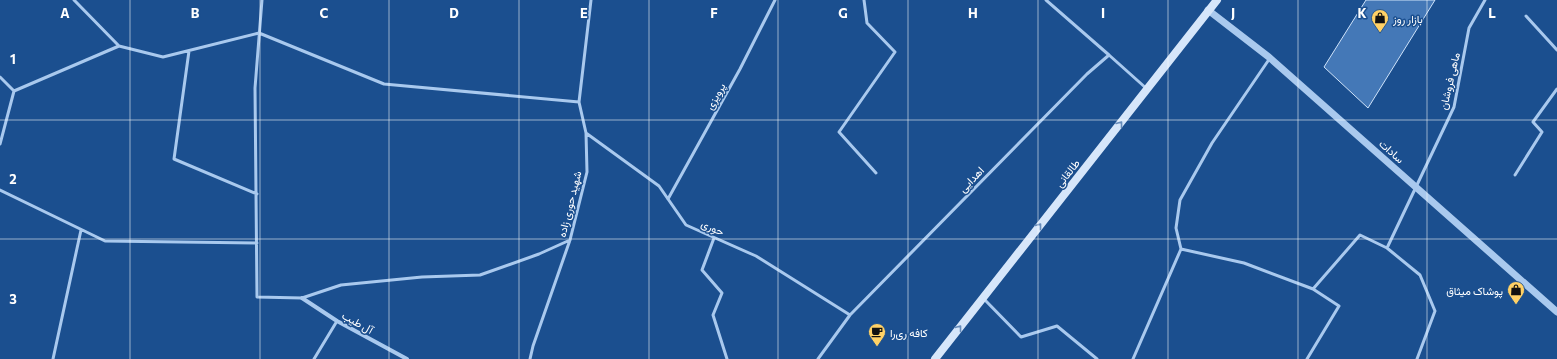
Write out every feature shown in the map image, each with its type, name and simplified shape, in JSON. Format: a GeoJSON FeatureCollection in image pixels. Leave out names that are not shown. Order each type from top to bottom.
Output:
{"type":"FeatureCollection","features":[{"type":"Feature","properties":{"kind":"main road","name":"طالقانی"},"geometry":{"type":"LineString","coordinates":[[935,359],[1217,0]]}},
{"type":"Feature","properties":{"kind":"street","name":"سادات"},"geometry":{"type":"LineString","coordinates":[[1208,10],[1270,58],[1557,312]]}},
{"type":"Feature","properties":{"kind":"street","name":"آل طیب"},"geometry":{"type":"LineString","coordinates":[[302,298],[337,321],[407,359]]}},
{"type":"Feature","properties":{"kind":"lane"},"geometry":{"type":"LineString","coordinates":[[74,0],[119,46],[163,57],[259,33],[384,84],[579,102]]}},
{"type":"Feature","properties":{"kind":"lane"},"geometry":{"type":"LineString","coordinates":[[262,0],[255,88],[257,297],[302,298],[341,285],[422,277],[480,275],[539,254],[570,240]]}},
{"type":"Feature","properties":{"kind":"lane","name":"شهید حوری زاده"},"geometry":{"type":"LineString","coordinates":[[530,359],[533,346],[570,240],[588,172],[586,133],[579,102],[590,0]]}},
{"type":"Feature","properties":{"kind":"lane","name":"پرویزی"},"geometry":{"type":"LineString","coordinates":[[668,199],[740,69],[775,0]]}},
{"type":"Feature","properties":{"kind":"lane"},"geometry":{"type":"LineString","coordinates":[[864,0],[867,23],[895,52],[839,132],[876,174]]}},
{"type":"Feature","properties":{"kind":"lane"},"geometry":{"type":"LineString","coordinates":[[1046,0],[1147,89]]}},
{"type":"Feature","properties":{"kind":"lane","name":"ماهی فروشان"},"geometry":{"type":"LineString","coordinates":[[1387,248],[1454,107],[1469,28],[1485,0]]}},
{"type":"Feature","properties":{"kind":"lane"},"geometry":{"type":"LineString","coordinates":[[1526,16],[1557,50]]}},
{"type":"Feature","properties":{"kind":"lane"},"geometry":{"type":"LineString","coordinates":[[14,91],[119,46]]}},
{"type":"Feature","properties":{"kind":"lane"},"geometry":{"type":"LineString","coordinates":[[189,50],[174,160],[257,194]]}},
{"type":"Feature","properties":{"kind":"lane","name":"اهدایی"},"geometry":{"type":"LineString","coordinates":[[818,359],[850,315],[1087,74],[1109,55]]}},
{"type":"Feature","properties":{"kind":"lane"},"geometry":{"type":"LineString","coordinates":[[1134,359],[1181,249],[1176,228],[1180,200],[1212,143],[1270,58]]}},
{"type":"Feature","properties":{"kind":"lane"},"geometry":{"type":"LineString","coordinates":[[0,77],[14,91]]}},
{"type":"Feature","properties":{"kind":"lane"},"geometry":{"type":"LineString","coordinates":[[1515,175],[1542,132],[1533,122],[1557,89]]}},
{"type":"Feature","properties":{"kind":"lane"},"geometry":{"type":"LineString","coordinates":[[0,144],[14,91]]}},
{"type":"Feature","properties":{"kind":"lane","name":"حوری"},"geometry":{"type":"LineString","coordinates":[[586,133],[659,186],[686,225],[756,256],[850,315]]}},
{"type":"Feature","properties":{"kind":"lane"},"geometry":{"type":"LineString","coordinates":[[0,190],[105,241],[257,243]]}},
{"type":"Feature","properties":{"kind":"lane"},"geometry":{"type":"LineString","coordinates":[[53,359],[81,230]]}},
{"type":"Feature","properties":{"kind":"lane"},"geometry":{"type":"LineString","coordinates":[[1313,289],[1360,235],[1387,248],[1420,275],[1435,311],[1416,359]]}},
{"type":"Feature","properties":{"kind":"lane"},"geometry":{"type":"LineString","coordinates":[[714,238],[702,270],[722,293],[713,315],[727,359]]}},
{"type":"Feature","properties":{"kind":"lane"},"geometry":{"type":"LineString","coordinates":[[1181,249],[1244,263],[1313,289],[1339,306],[1307,359]]}},
{"type":"Feature","properties":{"kind":"lane"},"geometry":{"type":"LineString","coordinates":[[983,298],[1021,336],[1057,326],[1097,359]]}},
{"type":"Feature","properties":{"kind":"lane"},"geometry":{"type":"LineString","coordinates":[[314,359],[337,321]]}},
{"type":"Feature","properties":{"kind":"building","name":"بازار روز"},"geometry":{"type":"Polygon","coordinates":[[[1366,0],[1435,0],[1368,108],[1324,67],[1366,0]]]}},
{"type":"Feature","properties":{"kind":"place","name":"بازار روز"},"geometry":{"type":"Point","coordinates":[1380,33]}},
{"type":"Feature","properties":{"kind":"place","name":"پوشاک میثاق"},"geometry":{"type":"Point","coordinates":[1516,305]}},
{"type":"Feature","properties":{"kind":"place","name":"کافه‌ ری‌را"},"geometry":{"type":"Point","coordinates":[877,347]}}]}
